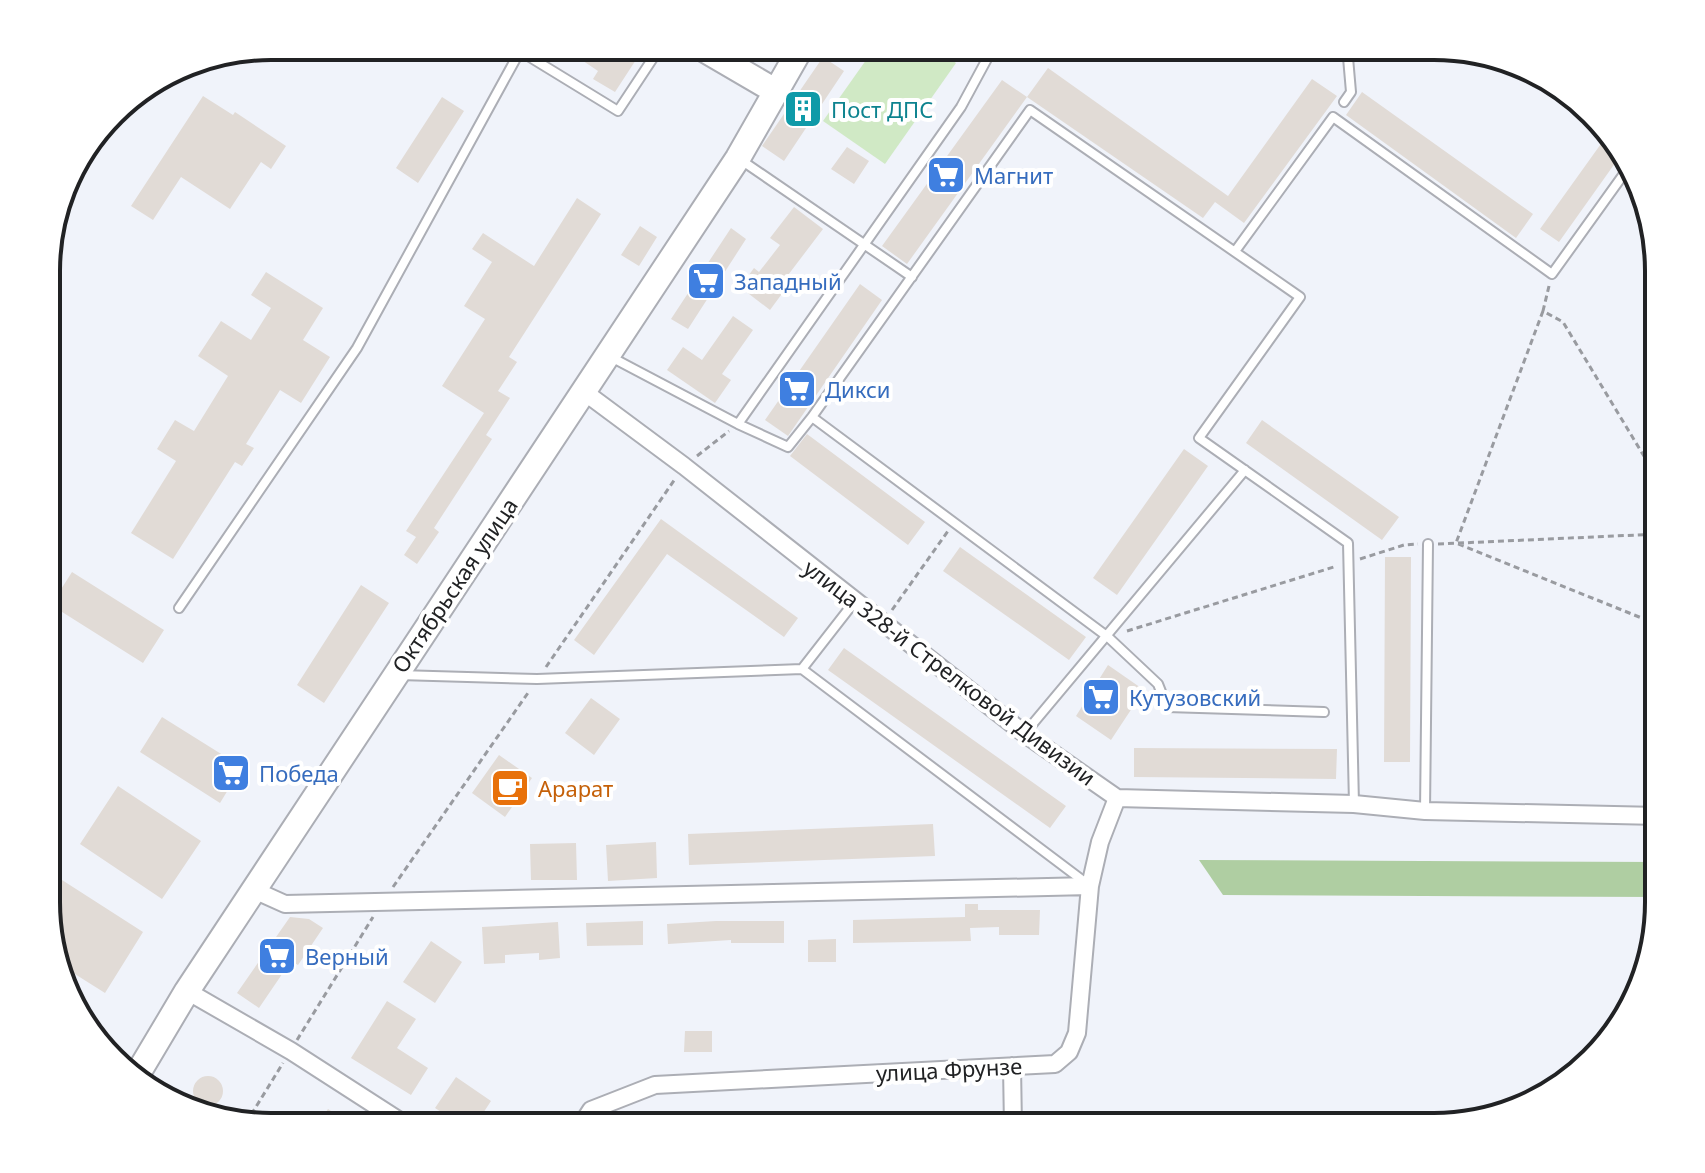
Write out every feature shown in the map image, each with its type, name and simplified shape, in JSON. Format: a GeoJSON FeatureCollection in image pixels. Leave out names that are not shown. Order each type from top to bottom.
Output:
{"type":"FeatureCollection","features":[{"type":"Feature","properties":{"kind":"main road"},"geometry":{"type":"LineString","coordinates":[[723,60],[777,92]]}},
{"type":"Feature","properties":{"kind":"main road","name":"Октябрьская улица"},"geometry":{"type":"LineString","coordinates":[[141,1068],[187,991],[738,158],[794,60]]}},
{"type":"Feature","properties":{"kind":"street","name":"улица 328-й Стрелковой Дивизии"},"geometry":{"type":"LineString","coordinates":[[583,391],[684,466],[1025,734],[1117,798],[1354,804],[1425,811],[1645,816]]}},
{"type":"Feature","properties":{"kind":"street","name":"улица Фрунзе"},"geometry":{"type":"LineString","coordinates":[[589,1113],[655,1085],[1055,1064],[1069,1052],[1077,1033],[1090,886],[1100,842],[1117,798]]}},
{"type":"Feature","properties":{"kind":"street"},"geometry":{"type":"LineString","coordinates":[[254,890],[285,904],[1090,886]]}},
{"type":"Feature","properties":{"kind":"street"},"geometry":{"type":"LineString","coordinates":[[187,991],[291,1051],[387,1113]]}},
{"type":"Feature","properties":{"kind":"street"},"geometry":{"type":"LineString","coordinates":[[1012,1066],[1013,1113]]}},
{"type":"Feature","properties":{"kind":"lane"},"geometry":{"type":"LineString","coordinates":[[179,608],[357,348],[515,60]]}},
{"type":"Feature","properties":{"kind":"lane"},"geometry":{"type":"LineString","coordinates":[[535,60],[618,111],[652,60]]}},
{"type":"Feature","properties":{"kind":"lane"},"geometry":{"type":"LineString","coordinates":[[738,424],[961,107],[986,60]]}},
{"type":"Feature","properties":{"kind":"lane"},"geometry":{"type":"LineString","coordinates":[[1236,250],[1351,92],[1348,60]]}},
{"type":"Feature","properties":{"kind":"lane"},"geometry":{"type":"LineString","coordinates":[[607,355],[788,447],[1030,110],[1300,297],[1199,438],[1348,543],[1354,804]]}},
{"type":"Feature","properties":{"kind":"lane"},"geometry":{"type":"LineString","coordinates":[[1339,110],[1552,274],[1622,176]]}},
{"type":"Feature","properties":{"kind":"lane"},"geometry":{"type":"LineString","coordinates":[[738,158],[912,277]]}},
{"type":"Feature","properties":{"kind":"lane"},"geometry":{"type":"LineString","coordinates":[[812,417],[1108,637],[1158,684],[1167,707],[1324,712]]}},
{"type":"Feature","properties":{"kind":"lane"},"geometry":{"type":"LineString","coordinates":[[1025,734],[1245,470]]}},
{"type":"Feature","properties":{"kind":"lane"},"geometry":{"type":"LineString","coordinates":[[1425,811],[1428,544]]}},
{"type":"Feature","properties":{"kind":"lane"},"geometry":{"type":"LineString","coordinates":[[802,669],[855,601]]}},
{"type":"Feature","properties":{"kind":"lane"},"geometry":{"type":"LineString","coordinates":[[395,675],[537,679],[802,669],[1090,886]]}},
{"type":"Feature","properties":{"kind":"path"},"geometry":{"type":"LineString","coordinates":[[1456,543],[1543,311],[1552,274]]}},
{"type":"Feature","properties":{"kind":"path"},"geometry":{"type":"LineString","coordinates":[[1543,311],[1563,322],[1645,458]]}},
{"type":"Feature","properties":{"kind":"path"},"geometry":{"type":"LineString","coordinates":[[253,1112],[381,903],[684,466],[738,424]]}},
{"type":"Feature","properties":{"kind":"path"},"geometry":{"type":"LineString","coordinates":[[883,623],[954,522]]}},
{"type":"Feature","properties":{"kind":"path"},"geometry":{"type":"LineString","coordinates":[[1108,637],[1404,545],[1645,535]]}},
{"type":"Feature","properties":{"kind":"path"},"geometry":{"type":"LineString","coordinates":[[1456,543],[1645,619]]}},
{"type":"Feature","properties":{"kind":"green space"},"geometry":{"type":"Polygon","coordinates":[[[866,60],[952,60],[956,63],[885,164],[823,121],[866,60]]]}},
{"type":"Feature","properties":{"kind":"green space"},"geometry":{"type":"Polygon","coordinates":[[[1199,860],[1645,862],[1645,897],[1223,895],[1199,860]]]}},
{"type":"Feature","properties":{"kind":"building"},"geometry":{"type":"Polygon","coordinates":[[[582,60],[636,60],[615,92],[593,79],[598,71],[582,60]]]}},
{"type":"Feature","properties":{"kind":"building","name":"Пост ДПС"},"geometry":{"type":"Polygon","coordinates":[[[821,60],[828,60],[844,71],[784,161],[762,146],[821,60]]]}},
{"type":"Feature","properties":{"kind":"building"},"geometry":{"type":"Polygon","coordinates":[[[1048,68],[1228,196],[1312,79],[1337,96],[1244,223],[1215,202],[1203,218],[1027,97],[1048,68]]]}},
{"type":"Feature","properties":{"kind":"building"},"geometry":{"type":"Polygon","coordinates":[[[1002,80],[1027,97],[907,264],[882,246],[1002,80]]]}},
{"type":"Feature","properties":{"kind":"building"},"geometry":{"type":"Polygon","coordinates":[[[1362,92],[1533,214],[1516,238],[1346,115],[1362,92]]]}},
{"type":"Feature","properties":{"kind":"building"},"geometry":{"type":"Polygon","coordinates":[[[203,96],[233,115],[235,112],[286,146],[271,169],[261,162],[230,209],[181,177],[153,220],[131,206],[203,96]]]}},
{"type":"Feature","properties":{"kind":"building"},"geometry":{"type":"Polygon","coordinates":[[[442,97],[464,111],[418,183],[396,168],[442,97]]]}},
{"type":"Feature","properties":{"kind":"building"},"geometry":{"type":"Polygon","coordinates":[[[1602,143],[1615,163],[1559,242],[1540,229],[1602,143]]]}},
{"type":"Feature","properties":{"kind":"building"},"geometry":{"type":"Polygon","coordinates":[[[847,147],[869,161],[854,184],[831,169],[847,147]]]}},
{"type":"Feature","properties":{"kind":"building"},"geometry":{"type":"Polygon","coordinates":[[[577,198],[601,214],[509,357],[517,362],[498,391],[510,398],[486,435],[492,439],[434,528],[439,532],[417,564],[404,555],[416,537],[406,531],[484,413],[442,386],[485,319],[464,306],[492,262],[472,249],[483,233],[534,266],[577,198]]]}},
{"type":"Feature","properties":{"kind":"building"},"geometry":{"type":"Polygon","coordinates":[[[794,207],[823,229],[779,287],[784,291],[770,310],[740,287],[754,268],[759,272],[780,245],[770,238],[794,207]]]}},
{"type":"Feature","properties":{"kind":"building"},"geometry":{"type":"Polygon","coordinates":[[[640,226],[657,237],[639,266],[621,255],[640,226]]]}},
{"type":"Feature","properties":{"kind":"building"},"geometry":{"type":"Polygon","coordinates":[[[731,228],[746,239],[688,329],[671,319],[731,228]]]}},
{"type":"Feature","properties":{"kind":"building"},"geometry":{"type":"Polygon","coordinates":[[[266,272],[323,308],[303,340],[330,357],[301,403],[280,390],[246,444],[254,448],[242,466],[235,462],[173,559],[131,533],[176,461],[157,449],[175,420],[194,431],[228,376],[198,356],[221,321],[251,340],[271,308],[251,295],[266,272]]]}},
{"type":"Feature","properties":{"kind":"building"},"geometry":{"type":"Polygon","coordinates":[[[860,284],[882,300],[788,436],[765,420],[860,284]]]}},
{"type":"Feature","properties":{"kind":"building"},"geometry":{"type":"Polygon","coordinates":[[[733,316],[753,330],[722,374],[731,380],[715,403],[667,370],[683,347],[702,360],[733,316]]]}},
{"type":"Feature","properties":{"kind":"building"},"geometry":{"type":"Polygon","coordinates":[[[1262,420],[1399,517],[1382,540],[1246,443],[1262,420]]]}},
{"type":"Feature","properties":{"kind":"building"},"geometry":{"type":"Polygon","coordinates":[[[807,434],[925,522],[908,545],[790,456],[807,434]]]}},
{"type":"Feature","properties":{"kind":"building"},"geometry":{"type":"Polygon","coordinates":[[[1184,449],[1208,466],[1117,595],[1093,578],[1184,449]]]}},
{"type":"Feature","properties":{"kind":"building"},"geometry":{"type":"Polygon","coordinates":[[[661,519],[798,618],[784,637],[667,554],[594,655],[574,640],[661,519]]]}},
{"type":"Feature","properties":{"kind":"building"},"geometry":{"type":"Polygon","coordinates":[[[960,547],[1086,637],[1069,660],[943,571],[960,547]]]}},
{"type":"Feature","properties":{"kind":"building"},"geometry":{"type":"Polygon","coordinates":[[[1385,557],[1411,557],[1410,762],[1384,762],[1385,557]]]}},
{"type":"Feature","properties":{"kind":"building"},"geometry":{"type":"Polygon","coordinates":[[[72,572],[164,630],[143,663],[60,611],[60,591],[72,572]]]}},
{"type":"Feature","properties":{"kind":"building"},"geometry":{"type":"Polygon","coordinates":[[[361,585],[389,603],[324,703],[297,685],[361,585]]]}},
{"type":"Feature","properties":{"kind":"building"},"geometry":{"type":"Polygon","coordinates":[[[844,648],[1066,806],[1050,828],[828,670],[844,648]]]}},
{"type":"Feature","properties":{"kind":"building"},"geometry":{"type":"Polygon","coordinates":[[[1108,665],[1144,690],[1111,740],[1076,716],[1108,665]]]}},
{"type":"Feature","properties":{"kind":"building"},"geometry":{"type":"Polygon","coordinates":[[[591,698],[620,719],[594,755],[565,733],[591,698]]]}},
{"type":"Feature","properties":{"kind":"building"},"geometry":{"type":"Polygon","coordinates":[[[162,717],[242,767],[220,803],[140,752],[162,717]]]}},
{"type":"Feature","properties":{"kind":"building"},"geometry":{"type":"Polygon","coordinates":[[[1134,748],[1337,749],[1336,779],[1134,777],[1134,748]]]}},
{"type":"Feature","properties":{"kind":"building"},"geometry":{"type":"Polygon","coordinates":[[[499,755],[532,778],[505,817],[472,793],[499,755]]]}},
{"type":"Feature","properties":{"kind":"building"},"geometry":{"type":"Polygon","coordinates":[[[118,786],[201,841],[162,899],[80,844],[118,786]]]}},
{"type":"Feature","properties":{"kind":"building"},"geometry":{"type":"Polygon","coordinates":[[[933,824],[935,856],[689,865],[688,834],[933,824]]]}},
{"type":"Feature","properties":{"kind":"building"},"geometry":{"type":"Polygon","coordinates":[[[656,842],[657,878],[608,881],[606,845],[656,842]]]}},
{"type":"Feature","properties":{"kind":"building"},"geometry":{"type":"Polygon","coordinates":[[[576,843],[577,880],[531,880],[530,844],[576,843]]]}},
{"type":"Feature","properties":{"kind":"building"},"geometry":{"type":"Polygon","coordinates":[[[60,879],[143,932],[105,993],[72,972],[60,916],[60,879]]]}},
{"type":"Feature","properties":{"kind":"building"},"geometry":{"type":"Polygon","coordinates":[[[965,904],[978,904],[978,910],[1040,910],[1039,935],[999,935],[999,927],[970,928],[971,941],[853,943],[853,920],[965,917],[965,904]]]}},
{"type":"Feature","properties":{"kind":"building"},"geometry":{"type":"Polygon","coordinates":[[[290,917],[309,919],[323,928],[298,965],[291,961],[259,1008],[237,993],[290,917]]]}},
{"type":"Feature","properties":{"kind":"building"},"geometry":{"type":"Polygon","coordinates":[[[643,921],[643,945],[587,946],[586,923],[643,921]]]}},
{"type":"Feature","properties":{"kind":"building"},"geometry":{"type":"Polygon","coordinates":[[[784,921],[784,943],[731,943],[731,940],[668,944],[667,924],[784,921]]]}},
{"type":"Feature","properties":{"kind":"building"},"geometry":{"type":"Polygon","coordinates":[[[558,922],[560,958],[539,960],[539,953],[505,955],[505,963],[484,964],[482,927],[558,922]]]}},
{"type":"Feature","properties":{"kind":"building"},"geometry":{"type":"Polygon","coordinates":[[[836,939],[836,962],[808,962],[808,940],[836,939]]]}},
{"type":"Feature","properties":{"kind":"building"},"geometry":{"type":"Polygon","coordinates":[[[431,941],[462,962],[435,1003],[403,982],[431,941]]]}},
{"type":"Feature","properties":{"kind":"building"},"geometry":{"type":"Polygon","coordinates":[[[387,1001],[416,1019],[397,1048],[428,1068],[411,1095],[351,1058],[387,1001]]]}},
{"type":"Feature","properties":{"kind":"building"},"geometry":{"type":"Polygon","coordinates":[[[685,1031],[712,1031],[712,1052],[684,1052],[685,1031]]]}},
{"type":"Feature","properties":{"kind":"building"},"geometry":{"type":"Polygon","coordinates":[[[202,1077],[214,1077],[222,1085],[222,1097],[214,1105],[194,1097],[194,1085],[202,1077]]]}},
{"type":"Feature","properties":{"kind":"building"},"geometry":{"type":"Polygon","coordinates":[[[456,1077],[491,1101],[483,1113],[443,1113],[435,1108],[456,1077]]]}},
{"type":"Feature","properties":{"kind":"place","name":"Пост ДПС"},"geometry":{"type":"Point","coordinates":[803,109]}},
{"type":"Feature","properties":{"kind":"place","name":"Магнит"},"geometry":{"type":"Point","coordinates":[946,175]}},
{"type":"Feature","properties":{"kind":"place","name":"Западный"},"geometry":{"type":"Point","coordinates":[706,281]}},
{"type":"Feature","properties":{"kind":"place","name":"Дикси"},"geometry":{"type":"Point","coordinates":[797,389]}},
{"type":"Feature","properties":{"kind":"place","name":"Кутузовский"},"geometry":{"type":"Point","coordinates":[1101,697]}},
{"type":"Feature","properties":{"kind":"place","name":"Победа"},"geometry":{"type":"Point","coordinates":[231,773]}},
{"type":"Feature","properties":{"kind":"place","name":"Арарат"},"geometry":{"type":"Point","coordinates":[510,788]}},
{"type":"Feature","properties":{"kind":"place","name":"Верный"},"geometry":{"type":"Point","coordinates":[277,956]}}]}
